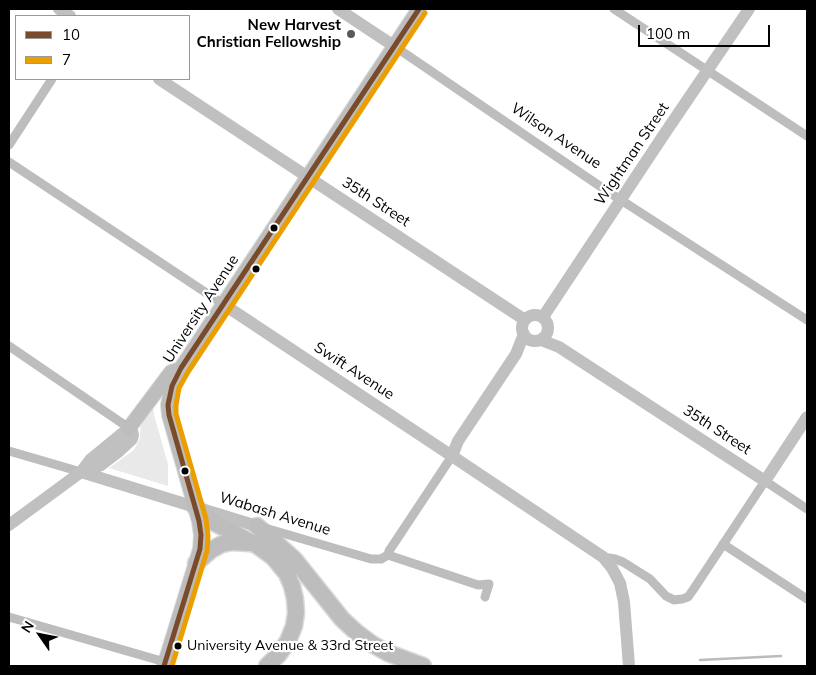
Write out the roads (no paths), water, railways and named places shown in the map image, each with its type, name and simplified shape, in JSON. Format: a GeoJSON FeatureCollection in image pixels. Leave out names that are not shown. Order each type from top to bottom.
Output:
{"type":"FeatureCollection","features":[{"type":"Feature","properties":{"kind":"highway"},"geometry":{"type":"LineString","coordinates":[[195,506],[213,522],[265,551],[280,564],[287,574],[295,598],[296,613],[294,626],[280,654],[267,666]]}},
{"type":"Feature","properties":{"kind":"highway"},"geometry":{"type":"LineString","coordinates":[[258,526],[294,559],[336,611],[356,632],[388,653],[423,666]]}},
{"type":"Feature","properties":{"kind":"highway"},"geometry":{"type":"LineString","coordinates":[[196,563],[211,550],[222,544],[233,542],[252,544]]}},
{"type":"Feature","properties":{"kind":"main road","name":"Wilson Avenue"},"geometry":{"type":"LineString","coordinates":[[338,9],[394,46]]}},
{"type":"Feature","properties":{"kind":"main road","name":"University Avenue"},"geometry":{"type":"LineString","coordinates":[[164,664],[200,549],[201,534],[200,521],[169,415],[168,405],[172,386],[181,368],[419,9]]}},
{"type":"Feature","properties":{"kind":"main road","name":"Wightman Street"},"geometry":{"type":"LineString","coordinates":[[542,317],[749,9]]}},
{"type":"Feature","properties":{"kind":"main road","name":"35th Street"},"geometry":{"type":"LineString","coordinates":[[161,80],[525,320]]}},
{"type":"Feature","properties":{"kind":"main road","name":"Swift Avenue"},"geometry":{"type":"LineString","coordinates":[[223,304],[603,557]]}},
{"type":"Feature","properties":{"kind":"main road"},"geometry":{"type":"LineString","coordinates":[[452,456],[458,441],[516,354],[523,350],[537,336],[547,322],[542,317],[533,315],[525,320],[522,327],[537,336]]}},
{"type":"Feature","properties":{"kind":"main road","name":"35th Street"},"geometry":{"type":"LineString","coordinates":[[537,336],[555,339],[559,347],[765,481]]}},
{"type":"Feature","properties":{"kind":"main road"},"geometry":{"type":"LineString","coordinates":[[9,525],[81,472],[101,465],[128,444],[133,435],[129,428],[171,372],[181,368]]}},
{"type":"Feature","properties":{"kind":"main road"},"geometry":{"type":"LineString","coordinates":[[765,481],[807,417]]}},
{"type":"Feature","properties":{"kind":"main road","name":"Wabash Avenue"},"geometry":{"type":"LineString","coordinates":[[81,472],[258,526]]}},
{"type":"Feature","properties":{"kind":"main road"},"geometry":{"type":"LineString","coordinates":[[603,557],[612,568],[620,584],[624,602],[628,661]]}},
{"type":"Feature","properties":{"kind":"street"},"geometry":{"type":"LineString","coordinates":[[614,9],[807,136]]}},
{"type":"Feature","properties":{"kind":"street","name":"Wilson Avenue"},"geometry":{"type":"LineString","coordinates":[[394,46],[621,199],[807,320]]}},
{"type":"Feature","properties":{"kind":"street"},"geometry":{"type":"LineString","coordinates":[[9,145],[51,80]]}},
{"type":"Feature","properties":{"kind":"street","name":"Swift Avenue"},"geometry":{"type":"LineString","coordinates":[[9,162],[223,304]]}},
{"type":"Feature","properties":{"kind":"street"},"geometry":{"type":"LineString","coordinates":[[9,346],[129,428]]}},
{"type":"Feature","properties":{"kind":"street","name":"Wabash Avenue"},"geometry":{"type":"LineString","coordinates":[[9,451],[81,472]]}},
{"type":"Feature","properties":{"kind":"street"},"geometry":{"type":"LineString","coordinates":[[388,555],[452,456]]}},
{"type":"Feature","properties":{"kind":"street"},"geometry":{"type":"LineString","coordinates":[[765,481],[723,544],[807,599]]}},
{"type":"Feature","properties":{"kind":"street","name":"35th Street"},"geometry":{"type":"LineString","coordinates":[[765,481],[807,509]]}},
{"type":"Feature","properties":{"kind":"street","name":"Wabash Avenue"},"geometry":{"type":"LineString","coordinates":[[258,526],[372,559],[381,559],[388,555],[478,585],[489,584],[485,597]]}},
{"type":"Feature","properties":{"kind":"street","name":"Swift Avenue"},"geometry":{"type":"LineString","coordinates":[[603,557],[623,562],[650,579],[666,596],[674,600],[682,600],[693,590],[723,544]]}},
{"type":"Feature","properties":{"kind":"street"},"geometry":{"type":"LineString","coordinates":[[9,617],[164,664]]}},
{"type":"Feature","properties":{"kind":"waterway"},"geometry":{"type":"LineString","coordinates":[[700,660],[781,656]]}},
{"type":"Feature","properties":{"kind":"place","name":"New Harvest Christian Fellowship"},"geometry":{"type":"Point","coordinates":[351,34]}},
{"type":"Feature","properties":{"kind":"place","name":"University Avenue & 33rd Street"},"geometry":{"type":"Point","coordinates":[178,646]}}]}
